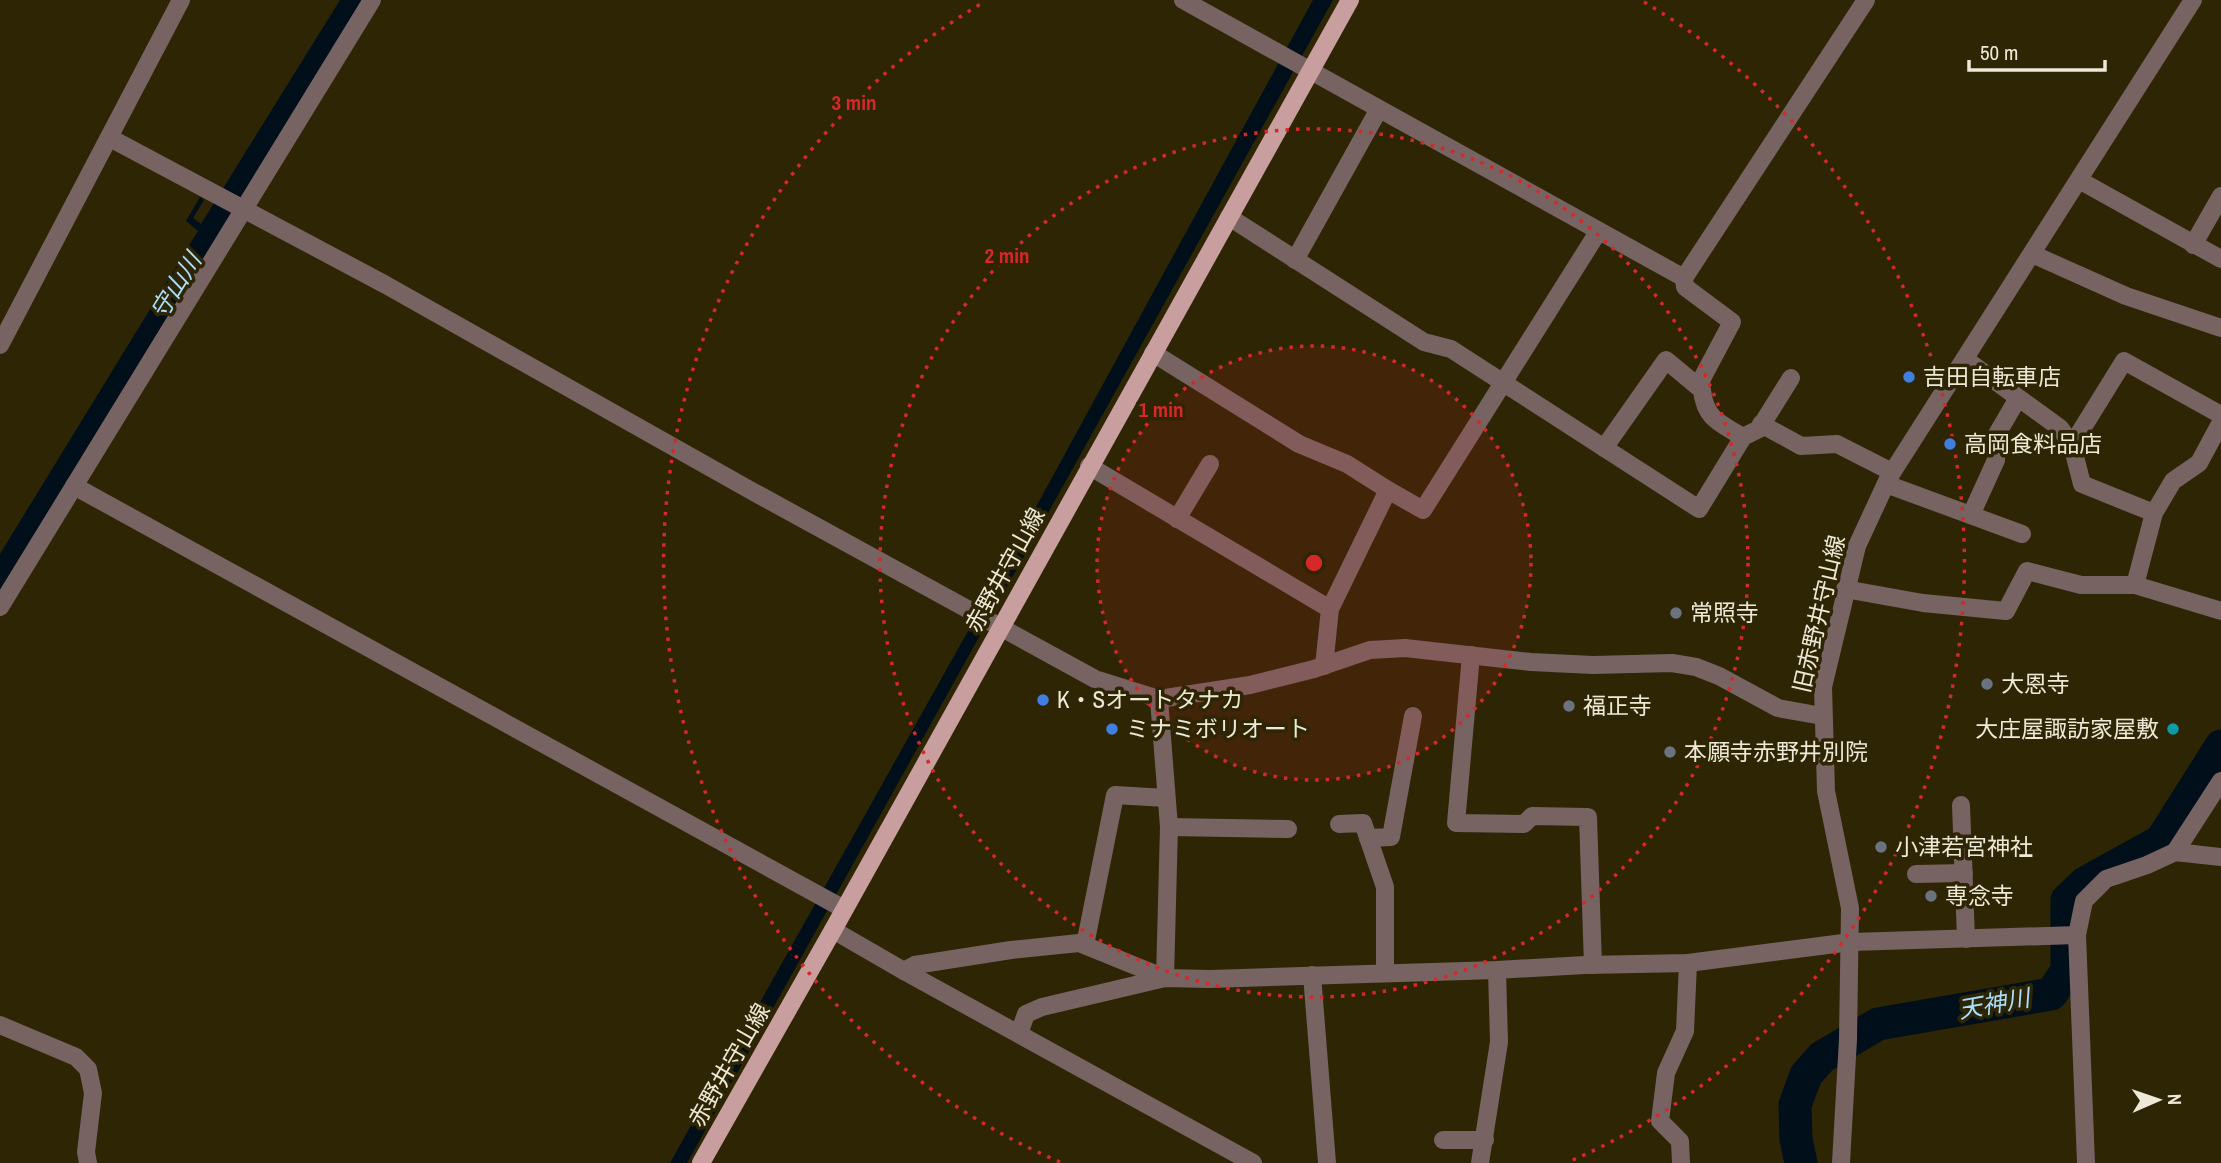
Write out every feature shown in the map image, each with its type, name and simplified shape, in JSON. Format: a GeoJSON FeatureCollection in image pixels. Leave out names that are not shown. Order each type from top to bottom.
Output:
{"type":"FeatureCollection","features":[{"type":"Feature","properties":{"kind":"main road","name":"赤野井守山線"},"geometry":{"type":"LineString","coordinates":[[701,1163],[834,930],[1089,466],[1350,0]]}},
{"type":"Feature","properties":{"kind":"street"},"geometry":{"type":"LineString","coordinates":[[0,345],[181,0]]}},
{"type":"Feature","properties":{"kind":"street"},"geometry":{"type":"LineString","coordinates":[[0,607],[372,0]]}},
{"type":"Feature","properties":{"kind":"street"},"geometry":{"type":"LineString","coordinates":[[1183,0],[1684,278]]}},
{"type":"Feature","properties":{"kind":"street"},"geometry":{"type":"LineString","coordinates":[[1698,386],[1732,322],[1685,287],[1684,278],[1866,0]]}},
{"type":"Feature","properties":{"kind":"street","name":"旧赤野井守山線"},"geometry":{"type":"LineString","coordinates":[[1841,1163],[1851,942],[1850,908],[1826,791],[1822,716],[1823,687],[1857,545],[1889,478],[2193,0]]}},
{"type":"Feature","properties":{"kind":"street"},"geometry":{"type":"LineString","coordinates":[[1295,260],[1379,109]]}},
{"type":"Feature","properties":{"kind":"street"},"geometry":{"type":"LineString","coordinates":[[110,138],[386,285],[750,490],[1095,679],[1159,699],[1250,685],[1324,666],[1370,650],[1405,648],[1531,662],[1593,665],[1672,663],[1696,667],[1719,676],[1778,708],[1822,716]]}},
{"type":"Feature","properties":{"kind":"street"},"geometry":{"type":"LineString","coordinates":[[2078,180],[2221,259]]}},
{"type":"Feature","properties":{"kind":"street"},"geometry":{"type":"LineString","coordinates":[[2193,245],[2221,196]]}},
{"type":"Feature","properties":{"kind":"street"},"geometry":{"type":"LineString","coordinates":[[1229,217],[1424,342],[1451,349],[1699,509],[1743,437],[1759,429],[1791,377]]}},
{"type":"Feature","properties":{"kind":"street"},"geometry":{"type":"LineString","coordinates":[[1153,353],[1299,444],[1347,464],[1423,510],[1598,232]]}},
{"type":"Feature","properties":{"kind":"street"},"geometry":{"type":"LineString","coordinates":[[2032,254],[2126,296],[2221,328]]}},
{"type":"Feature","properties":{"kind":"street"},"geometry":{"type":"LineString","coordinates":[[1965,359],[2060,428],[2072,445],[2082,484],[2154,513]]}},
{"type":"Feature","properties":{"kind":"street"},"geometry":{"type":"LineString","coordinates":[[1604,448],[1667,360],[1702,390],[1704,404],[1714,420],[1743,437]]}},
{"type":"Feature","properties":{"kind":"street"},"geometry":{"type":"LineString","coordinates":[[2072,445],[2124,361],[2221,415]]}},
{"type":"Feature","properties":{"kind":"street"},"geometry":{"type":"LineString","coordinates":[[1971,515],[1996,460],[1997,434],[2018,398]]}},
{"type":"Feature","properties":{"kind":"street"},"geometry":{"type":"LineString","coordinates":[[2135,585],[2154,513],[2173,481],[2199,463],[2221,422]]}},
{"type":"Feature","properties":{"kind":"street"},"geometry":{"type":"LineString","coordinates":[[1762,424],[1801,446],[1837,444],[1889,478],[1971,515],[2022,534]]}},
{"type":"Feature","properties":{"kind":"street"},"geometry":{"type":"LineString","coordinates":[[1177,519],[1210,464]]}},
{"type":"Feature","properties":{"kind":"street"},"geometry":{"type":"LineString","coordinates":[[1089,466],[1330,609]]}},
{"type":"Feature","properties":{"kind":"street"},"geometry":{"type":"LineString","coordinates":[[74,486],[845,909]]}},
{"type":"Feature","properties":{"kind":"street"},"geometry":{"type":"LineString","coordinates":[[1324,666],[1330,609],[1388,490]]}},
{"type":"Feature","properties":{"kind":"street"},"geometry":{"type":"LineString","coordinates":[[1845,589],[1923,603],[2006,611],[2027,570],[2081,584],[2135,585],[2221,611]]}},
{"type":"Feature","properties":{"kind":"street"},"geometry":{"type":"LineString","coordinates":[[1471,655],[1456,823],[1524,824],[1532,816],[1588,817],[1593,965]]}},
{"type":"Feature","properties":{"kind":"street"},"geometry":{"type":"LineString","coordinates":[[1159,699],[1169,827],[1165,978]]}},
{"type":"Feature","properties":{"kind":"street"},"geometry":{"type":"LineString","coordinates":[[1368,838],[1391,837],[1413,716]]}},
{"type":"Feature","properties":{"kind":"street"},"geometry":{"type":"LineString","coordinates":[[2175,852],[2221,782]]}},
{"type":"Feature","properties":{"kind":"street"},"geometry":{"type":"LineString","coordinates":[[1085,945],[1115,794],[1166,798]]}},
{"type":"Feature","properties":{"kind":"street"},"geometry":{"type":"LineString","coordinates":[[1961,805],[1966,939]]}},
{"type":"Feature","properties":{"kind":"street"},"geometry":{"type":"LineString","coordinates":[[1339,824],[1363,823],[1385,887],[1385,972]]}},
{"type":"Feature","properties":{"kind":"street"},"geometry":{"type":"LineString","coordinates":[[1169,827],[1288,829]]}},
{"type":"Feature","properties":{"kind":"street"},"geometry":{"type":"LineString","coordinates":[[2086,1163],[2077,935],[2084,901],[2106,879],[2175,852],[2221,857]]}},
{"type":"Feature","properties":{"kind":"street"},"geometry":{"type":"LineString","coordinates":[[1916,874],[1964,873]]}},
{"type":"Feature","properties":{"kind":"street"},"geometry":{"type":"LineString","coordinates":[[834,930],[1253,1163]]}},
{"type":"Feature","properties":{"kind":"street"},"geometry":{"type":"LineString","coordinates":[[1019,1034],[1026,1014],[1042,1007],[1165,978],[1210,979],[1688,963],[1851,942],[2077,935]]}},
{"type":"Feature","properties":{"kind":"street"},"geometry":{"type":"LineString","coordinates":[[904,971],[915,965],[1011,950],[1079,943],[1165,978]]}},
{"type":"Feature","properties":{"kind":"street"},"geometry":{"type":"LineString","coordinates":[[1681,1163],[1680,1140],[1660,1121],[1666,1073],[1685,1031],[1688,963]]}},
{"type":"Feature","properties":{"kind":"street"},"geometry":{"type":"LineString","coordinates":[[1480,1163],[1499,1042],[1497,970]]}},
{"type":"Feature","properties":{"kind":"street"},"geometry":{"type":"LineString","coordinates":[[1312,975],[1327,1163]]}},
{"type":"Feature","properties":{"kind":"street"},"geometry":{"type":"LineString","coordinates":[[0,1025],[76,1057],[88,1069],[93,1093],[86,1152],[88,1163]]}},
{"type":"Feature","properties":{"kind":"street"},"geometry":{"type":"LineString","coordinates":[[1443,1140],[1485,1140]]}},
{"type":"Feature","properties":{"kind":"water","name":"守山川"},"geometry":{"type":"Polygon","coordinates":[[[340,0],[362,0],[0,590],[0,554],[198,231],[186,221],[200,197],[204,200],[193,218],[201,224],[340,0]]]}},
{"type":"Feature","properties":{"kind":"water"},"geometry":{"type":"Polygon","coordinates":[[[1313,0],[1333,0],[687,1163],[670,1163],[972,624],[1313,0]]]}},
{"type":"Feature","properties":{"kind":"waterway","name":"天神川"},"geometry":{"type":"LineString","coordinates":[[1801,1163],[1796,1139],[1795,1105],[1806,1075],[1822,1057],[1878,1024],[2051,994],[2067,971],[2067,900],[2085,883],[2161,841],[2221,746]]}},
{"type":"Feature","properties":{"kind":"place","name":"吉田自転車店"},"geometry":{"type":"Point","coordinates":[1909,377]}},
{"type":"Feature","properties":{"kind":"place","name":"高岡食料品店"},"geometry":{"type":"Point","coordinates":[1950,444]}},
{"type":"Feature","properties":{"kind":"place","name":"常照寺"},"geometry":{"type":"Point","coordinates":[1676,613]}},
{"type":"Feature","properties":{"kind":"place","name":"大恩寺"},"geometry":{"type":"Point","coordinates":[1987,684]}},
{"type":"Feature","properties":{"kind":"place","name":"K・Sオートタナカ"},"geometry":{"type":"Point","coordinates":[1043,700]}},
{"type":"Feature","properties":{"kind":"place","name":"福正寺"},"geometry":{"type":"Point","coordinates":[1569,706]}},
{"type":"Feature","properties":{"kind":"place","name":"ミナミボリオート"},"geometry":{"type":"Point","coordinates":[1112,729]}},
{"type":"Feature","properties":{"kind":"place","name":"大庄屋諏訪家屋敷"},"geometry":{"type":"Point","coordinates":[2173,729]}},
{"type":"Feature","properties":{"kind":"place","name":"本願寺赤野井別院"},"geometry":{"type":"Point","coordinates":[1670,752]}},
{"type":"Feature","properties":{"kind":"place","name":"小津若宮神社"},"geometry":{"type":"Point","coordinates":[1881,847]}},
{"type":"Feature","properties":{"kind":"place","name":"専念寺"},"geometry":{"type":"Point","coordinates":[1931,896]}}]}
